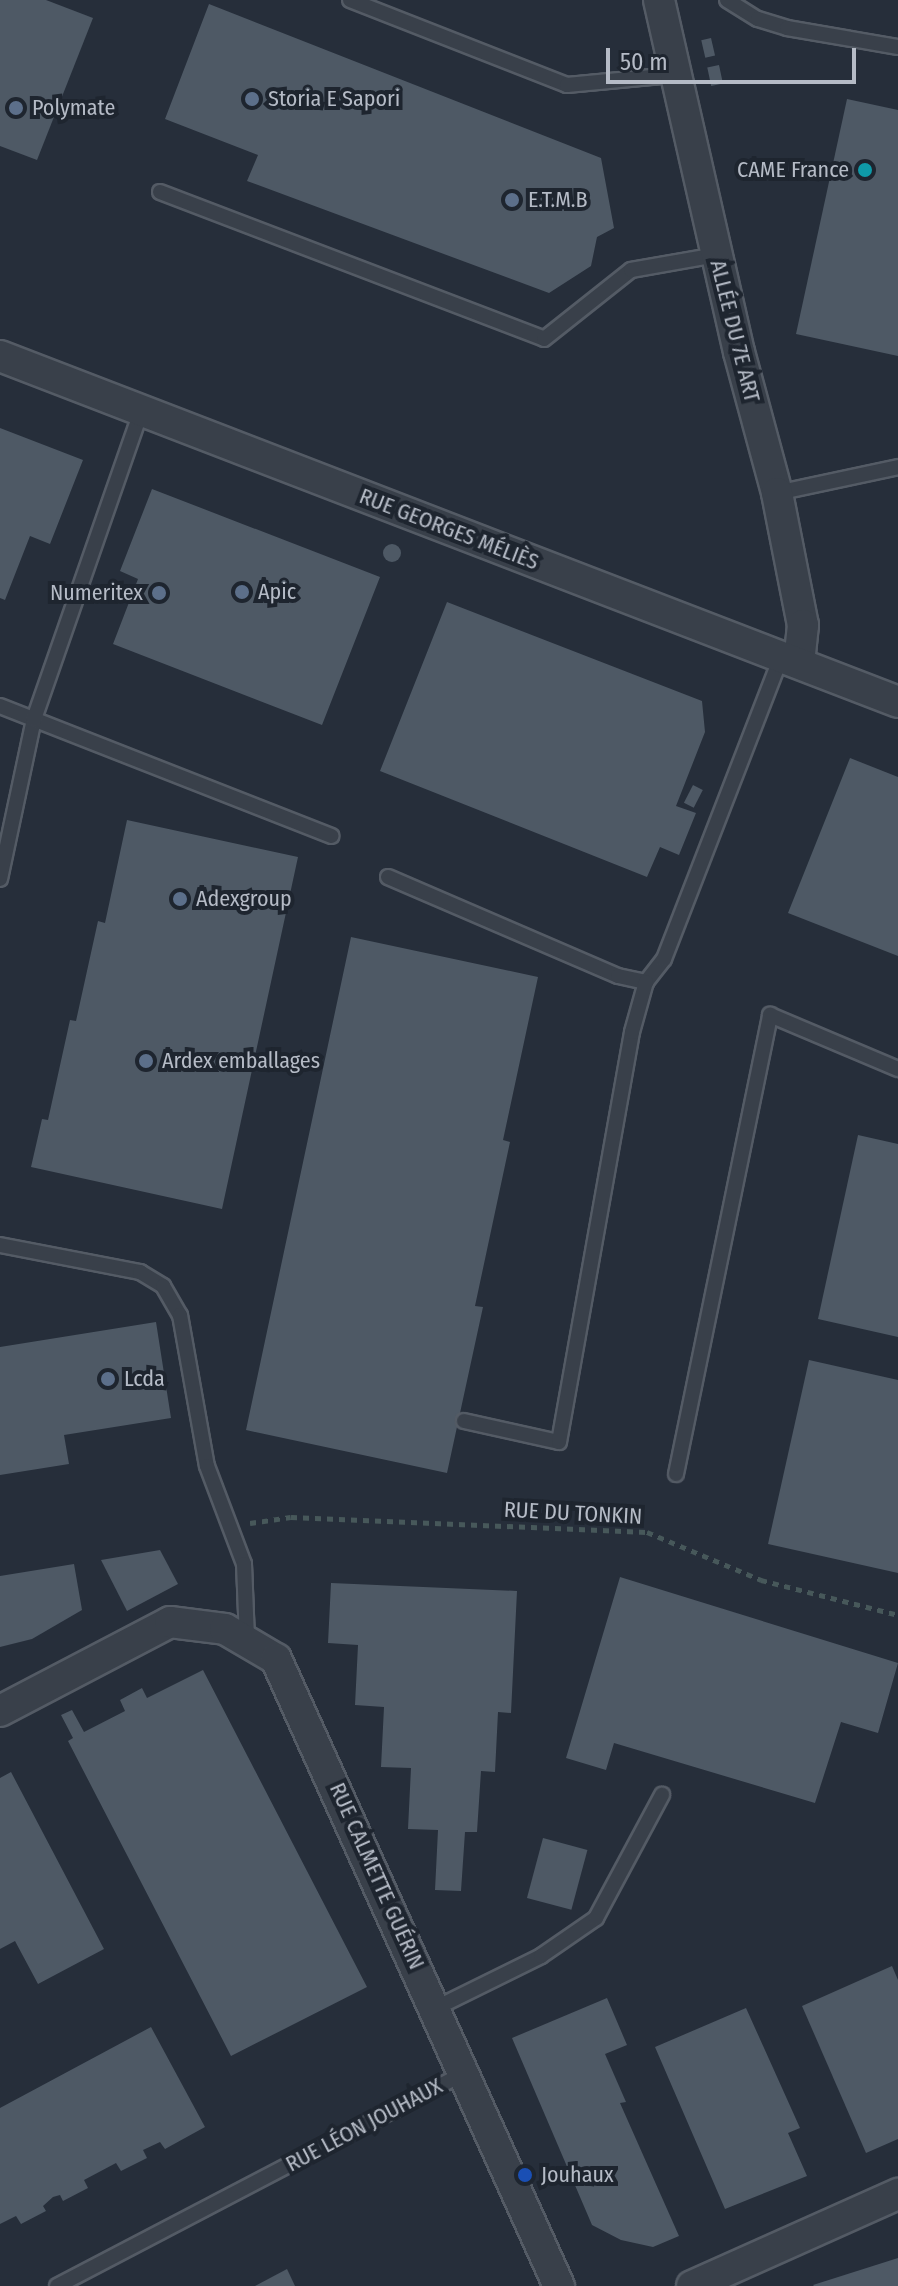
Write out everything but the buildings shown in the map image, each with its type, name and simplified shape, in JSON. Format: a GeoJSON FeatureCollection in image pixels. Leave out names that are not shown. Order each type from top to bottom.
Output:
{"type":"FeatureCollection","features":[{"type":"Feature","properties":{"kind":"street","name":"ALLÉE DU 7E ART"},"geometry":{"type":"LineString","coordinates":[[659,0],[673,75],[716,255],[777,493],[803,625],[790,660]]}},
{"type":"Feature","properties":{"kind":"street","name":"RUE GEORGES MÉLIÈS"},"geometry":{"type":"LineString","coordinates":[[0,356],[898,702]]}},
{"type":"Feature","properties":{"kind":"street","name":"RUE CALMETTE GUÉRIN"},"geometry":{"type":"LineString","coordinates":[[0,1711],[170,1622],[198,1622],[247,1639],[276,1659],[289,1680],[464,2073]]}},
{"type":"Feature","properties":{"kind":"street","name":"RUE LÉON JOUHAUX"},"geometry":{"type":"LineString","coordinates":[[464,2073],[559,2286]]}},
{"type":"Feature","properties":{"kind":"street"},"geometry":{"type":"LineString","coordinates":[[692,2286],[898,2194]]}},
{"type":"Feature","properties":{"kind":"lane"},"geometry":{"type":"LineString","coordinates":[[350,0],[567,85],[673,75]]}},
{"type":"Feature","properties":{"kind":"lane"},"geometry":{"type":"LineString","coordinates":[[727,0],[758,19],[787,28],[898,47]]}},
{"type":"Feature","properties":{"kind":"lane"},"geometry":{"type":"LineString","coordinates":[[160,192],[544,339],[631,270],[716,255]]}},
{"type":"Feature","properties":{"kind":"lane"},"geometry":{"type":"LineString","coordinates":[[0,879],[34,719],[141,411]]}},
{"type":"Feature","properties":{"kind":"lane"},"geometry":{"type":"LineString","coordinates":[[777,493],[898,467]]}},
{"type":"Feature","properties":{"kind":"lane"},"geometry":{"type":"LineString","coordinates":[[464,1421],[559,1442],[635,1016],[646,982],[664,959],[790,660]]}},
{"type":"Feature","properties":{"kind":"lane"},"geometry":{"type":"LineString","coordinates":[[0,706],[331,836]]}},
{"type":"Feature","properties":{"kind":"lane"},"geometry":{"type":"LineString","coordinates":[[388,877],[618,976],[646,982]]}},
{"type":"Feature","properties":{"kind":"lane"},"geometry":{"type":"LineString","coordinates":[[676,1474],[770,1015],[898,1069]]}},
{"type":"Feature","properties":{"kind":"lane"},"geometry":{"type":"LineString","coordinates":[[0,1245],[140,1272],[163,1286],[180,1315],[207,1466],[234,1526],[244,1564],[247,1639]]}},
{"type":"Feature","properties":{"kind":"lane"},"geometry":{"type":"LineString","coordinates":[[436,2008],[541,1956],[596,1918],[662,1795]]}},
{"type":"Feature","properties":{"kind":"lane","name":"RUE LÉON JOUHAUX"},"geometry":{"type":"LineString","coordinates":[[57,2286],[464,2073]]}},
{"type":"Feature","properties":{"kind":"path","name":"RUE DU TONKIN"},"geometry":{"type":"LineString","coordinates":[[234,1526],[291,1517],[647,1532],[761,1580],[898,1615]]}},
{"type":"Feature","properties":{"kind":"place","name":"Storia E Sapori"},"geometry":{"type":"Point","coordinates":[252,99]}},
{"type":"Feature","properties":{"kind":"place","name":"Polymate"},"geometry":{"type":"Point","coordinates":[16,108]}},
{"type":"Feature","properties":{"kind":"place","name":"CAME France"},"geometry":{"type":"Point","coordinates":[865,170]}},
{"type":"Feature","properties":{"kind":"place","name":"E.T.M.B"},"geometry":{"type":"Point","coordinates":[512,200]}},
{"type":"Feature","properties":{"kind":"place","name":"Apic"},"geometry":{"type":"Point","coordinates":[242,592]}},
{"type":"Feature","properties":{"kind":"place","name":"Numeritex"},"geometry":{"type":"Point","coordinates":[159,593]}},
{"type":"Feature","properties":{"kind":"place","name":"Adexgroup"},"geometry":{"type":"Point","coordinates":[180,899]}},
{"type":"Feature","properties":{"kind":"place","name":"Ardex emballages"},"geometry":{"type":"Point","coordinates":[146,1061]}},
{"type":"Feature","properties":{"kind":"place","name":"Lcda"},"geometry":{"type":"Point","coordinates":[108,1379]}},
{"type":"Feature","properties":{"kind":"place","name":"Jouhaux"},"geometry":{"type":"Point","coordinates":[525,2175]}}]}
